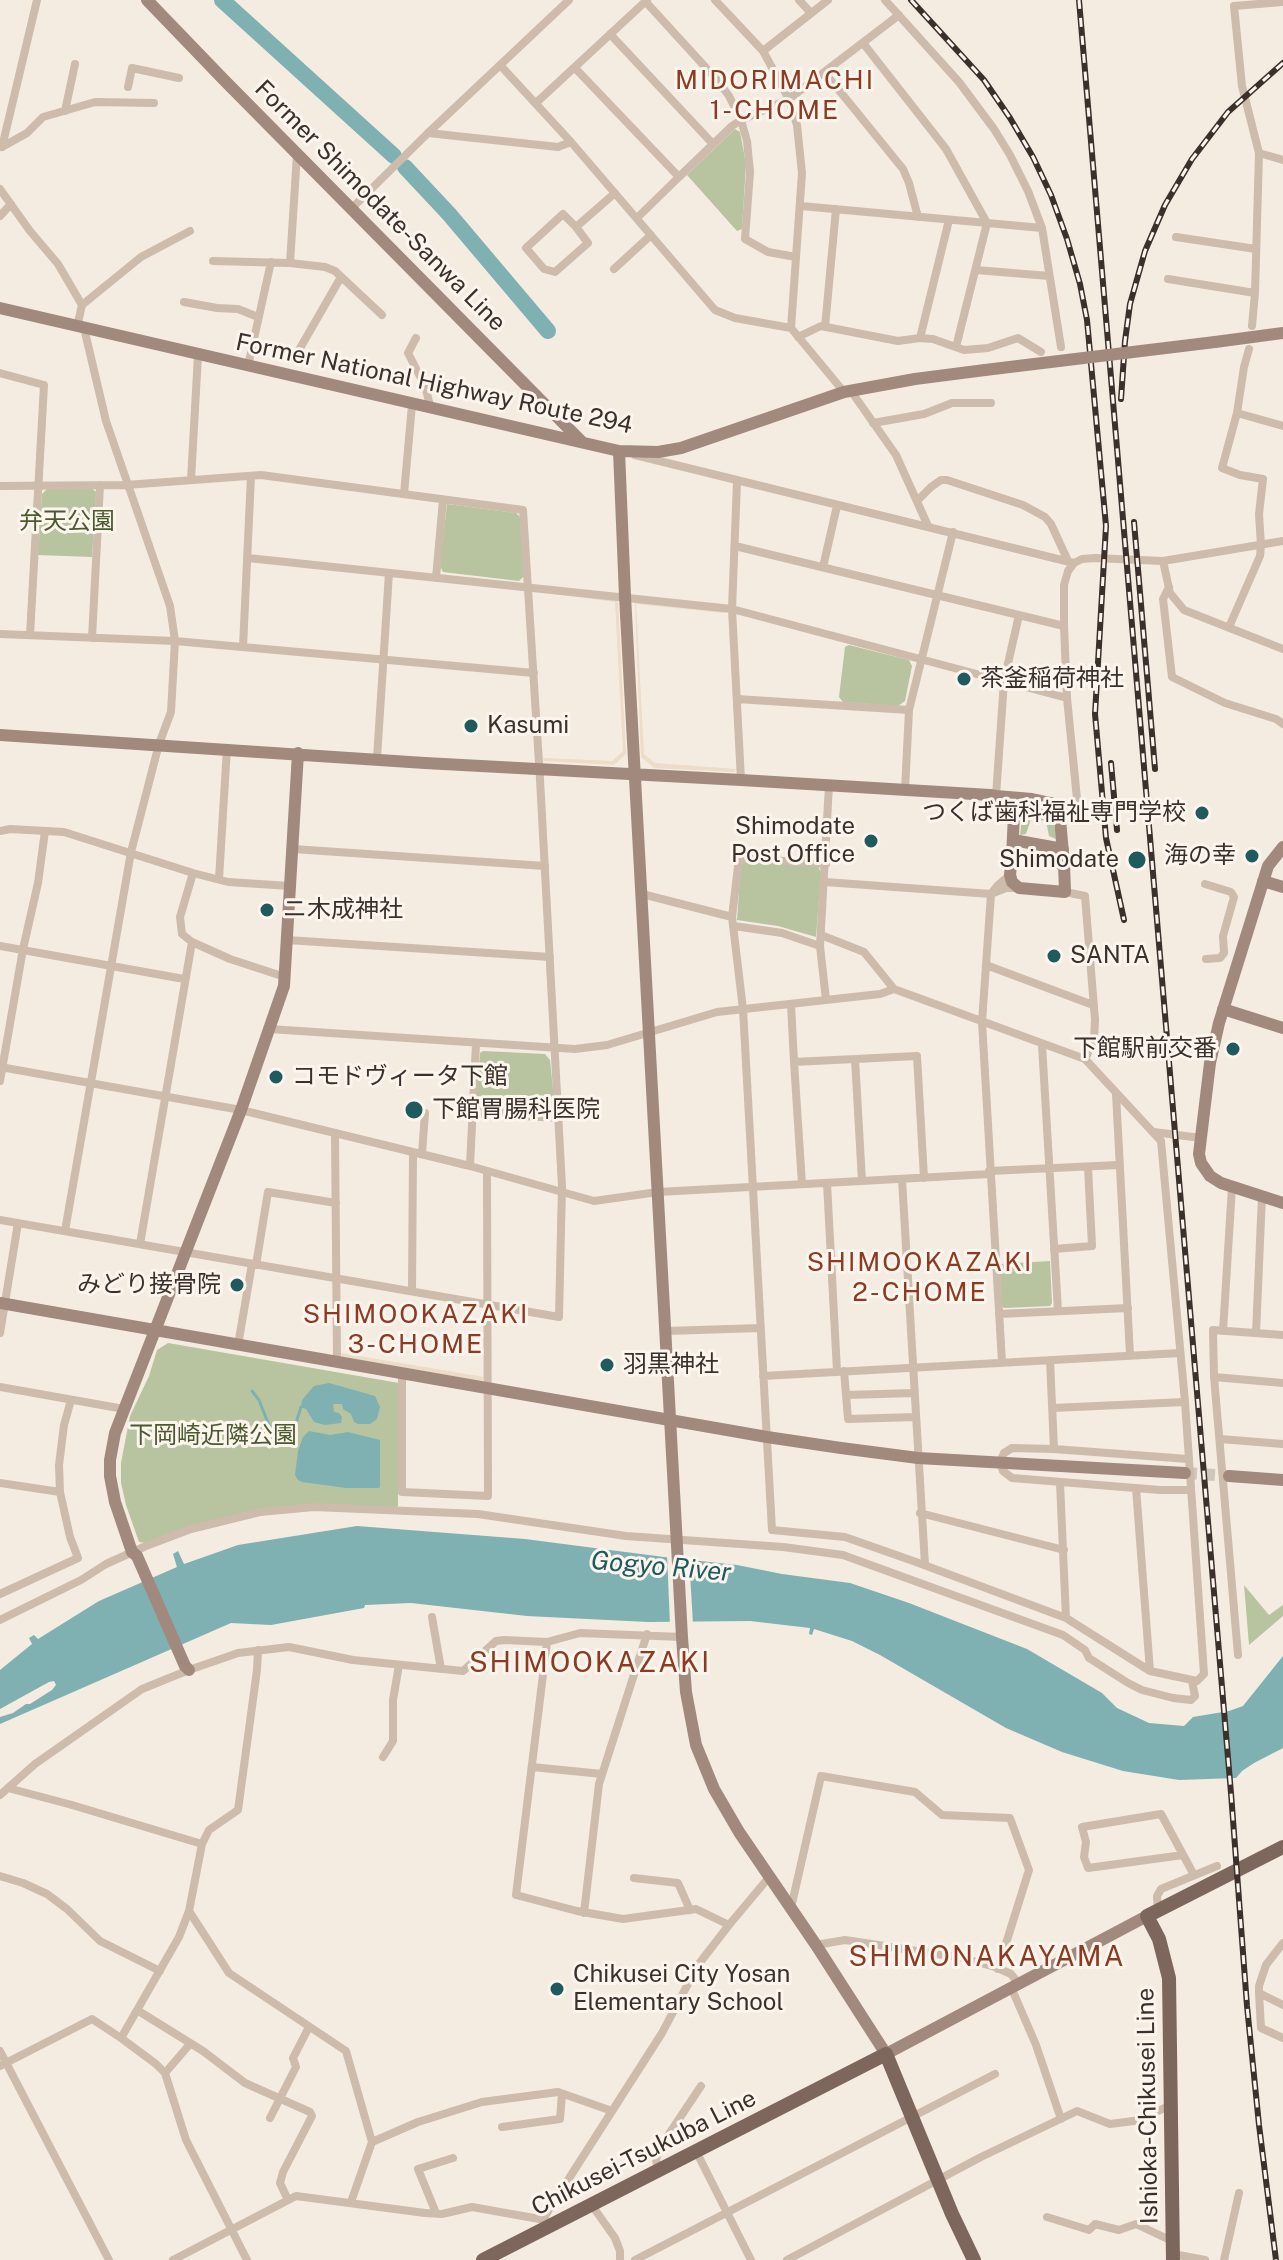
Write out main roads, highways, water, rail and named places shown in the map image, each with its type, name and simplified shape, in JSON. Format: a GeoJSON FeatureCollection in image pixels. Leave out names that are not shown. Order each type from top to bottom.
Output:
{"type":"FeatureCollection","features":[{"type":"Feature","properties":{"kind":"main road","name":"Ishioka-Chikusei Line"},"geometry":{"type":"LineString","coordinates":[[1173,2252],[1169,1978],[1153,1913],[1283,1847]]}},
{"type":"Feature","properties":{"kind":"main road","name":"Chikusei-Tsukuba Line"},"geometry":{"type":"LineString","coordinates":[[483,2260],[550,2220],[591,2204],[886,2054],[974,2260]]}},
{"type":"Feature","properties":{"kind":"water"},"geometry":{"type":"Polygon","coordinates":[[[329,1383],[375,1396],[380,1407],[377,1419],[370,1424],[358,1424],[342,1404],[333,1404],[334,1412],[342,1417],[341,1423],[325,1425],[314,1422],[306,1409],[301,1407],[302,1400],[314,1386],[329,1383]]]}},
{"type":"Feature","properties":{"kind":"water"},"geometry":{"type":"Polygon","coordinates":[[[309,1431],[330,1435],[348,1432],[380,1440],[379,1488],[346,1488],[298,1480],[295,1475],[298,1451],[309,1431]]]}},
{"type":"Feature","properties":{"kind":"water","name":"Gogyo River"},"geometry":{"type":"Polygon","coordinates":[[[357,1526],[525,1539],[737,1565],[850,1583],[1027,1649],[1102,1693],[1117,1708],[1149,1723],[1184,1726],[1193,1717],[1243,1706],[1283,1656],[1283,1748],[1254,1763],[1236,1778],[1179,1780],[1123,1771],[1062,1752],[1006,1728],[880,1655],[852,1641],[814,1629],[812,1635],[809,1634],[810,1628],[750,1621],[648,1622],[527,1616],[411,1603],[365,1605],[364,1608],[271,1625],[231,1623],[0,1724],[0,1717],[30,1704],[56,1685],[54,1681],[49,1682],[0,1709],[0,1670],[32,1644],[29,1638],[34,1635],[38,1639],[99,1601],[177,1567],[173,1554],[178,1551],[184,1564],[238,1545],[357,1526]]]}},
{"type":"Feature","properties":{"kind":"waterway"},"geometry":{"type":"LineString","coordinates":[[222,0],[394,156]]}},
{"type":"Feature","properties":{"kind":"waterway"},"geometry":{"type":"LineString","coordinates":[[405,167],[548,331]]}},
{"type":"Feature","properties":{"kind":"waterway"},"geometry":{"type":"LineString","coordinates":[[252,1391],[270,1428]]}},
{"type":"Feature","properties":{"kind":"waterway"},"geometry":{"type":"LineString","coordinates":[[279,1426],[287,1429],[296,1423],[301,1407]]}},
{"type":"Feature","properties":{"kind":"tunnel"},"geometry":{"type":"LineString","coordinates":[[1185,1473],[1229,1476]]}},
{"type":"Feature","properties":{"kind":"railway"},"geometry":{"type":"LineString","coordinates":[[911,0],[984,80],[1010,118],[1051,195],[1080,284],[1087,320],[1106,526],[1095,714],[1106,838],[1124,920]]}},
{"type":"Feature","properties":{"kind":"railway"},"geometry":{"type":"LineString","coordinates":[[1079,0],[1247,2006],[1276,2260]]}},
{"type":"Feature","properties":{"kind":"railway"},"geometry":{"type":"LineString","coordinates":[[1121,399],[1130,304],[1145,251],[1165,205],[1192,159],[1228,112],[1283,63]]}},
{"type":"Feature","properties":{"kind":"railway"},"geometry":{"type":"LineString","coordinates":[[1134,522],[1155,769]]}},
{"type":"Feature","properties":{"kind":"railway"},"geometry":{"type":"LineString","coordinates":[[1111,763],[1117,830]]}},
{"type":"Feature","properties":{"kind":"place","name":"茶釜稲荷神社"},"geometry":{"type":"Point","coordinates":[964,679]}},
{"type":"Feature","properties":{"kind":"place","name":"Kasumi"},"geometry":{"type":"Point","coordinates":[471,726]}},
{"type":"Feature","properties":{"kind":"place","name":"つくば歯科福祉専門学校"},"geometry":{"type":"Point","coordinates":[1202,813]}},
{"type":"Feature","properties":{"kind":"place","name":"Shimodate Post Office"},"geometry":{"type":"Point","coordinates":[871,841]}},
{"type":"Feature","properties":{"kind":"place","name":"海の幸"},"geometry":{"type":"Point","coordinates":[1252,856]}},
{"type":"Feature","properties":{"kind":"place","name":"Shimodate"},"geometry":{"type":"Point","coordinates":[1137,860]}},
{"type":"Feature","properties":{"kind":"place","name":"ニ木成神社"},"geometry":{"type":"Point","coordinates":[267,910]}},
{"type":"Feature","properties":{"kind":"place","name":"SANTA"},"geometry":{"type":"Point","coordinates":[1054,956]}},
{"type":"Feature","properties":{"kind":"place","name":"下館駅前交番"},"geometry":{"type":"Point","coordinates":[1233,1049]}},
{"type":"Feature","properties":{"kind":"place","name":"コモドヴィータ下館"},"geometry":{"type":"Point","coordinates":[276,1077]}},
{"type":"Feature","properties":{"kind":"place","name":"下館胃腸科医院"},"geometry":{"type":"Point","coordinates":[414,1110]}},
{"type":"Feature","properties":{"kind":"place","name":"みどり接骨院"},"geometry":{"type":"Point","coordinates":[237,1285]}},
{"type":"Feature","properties":{"kind":"place","name":"羽黒神社"},"geometry":{"type":"Point","coordinates":[607,1365]}},
{"type":"Feature","properties":{"kind":"place","name":"Chikusei City Yosan Elementary School"},"geometry":{"type":"Point","coordinates":[557,1989]}},
{"type":"Feature","properties":{"kind":"district","name":"MIDORIMACHI 1-CHOME"},"geometry":{"type":"Point","coordinates":[775,96]}},
{"type":"Feature","properties":{"kind":"district","name":"SHIMOOKAZAKI 2-CHOME"},"geometry":{"type":"Point","coordinates":[920,1278]}},
{"type":"Feature","properties":{"kind":"district","name":"SHIMOOKAZAKI 3-CHOME"},"geometry":{"type":"Point","coordinates":[416,1330]}},
{"type":"Feature","properties":{"kind":"district","name":"SHIMOOKAZAKI"},"geometry":{"type":"Point","coordinates":[590,1663]}},
{"type":"Feature","properties":{"kind":"district","name":"SHIMONAKAYAMA"},"geometry":{"type":"Point","coordinates":[987,1957]}},
{"type":"Feature","properties":{"kind":"park label","name":"弁天公園"},"geometry":{"type":"Point","coordinates":[67,522]}},
{"type":"Feature","properties":{"kind":"park label","name":"下岡崎近隣公園"},"geometry":{"type":"Point","coordinates":[213,1436]}}]}
